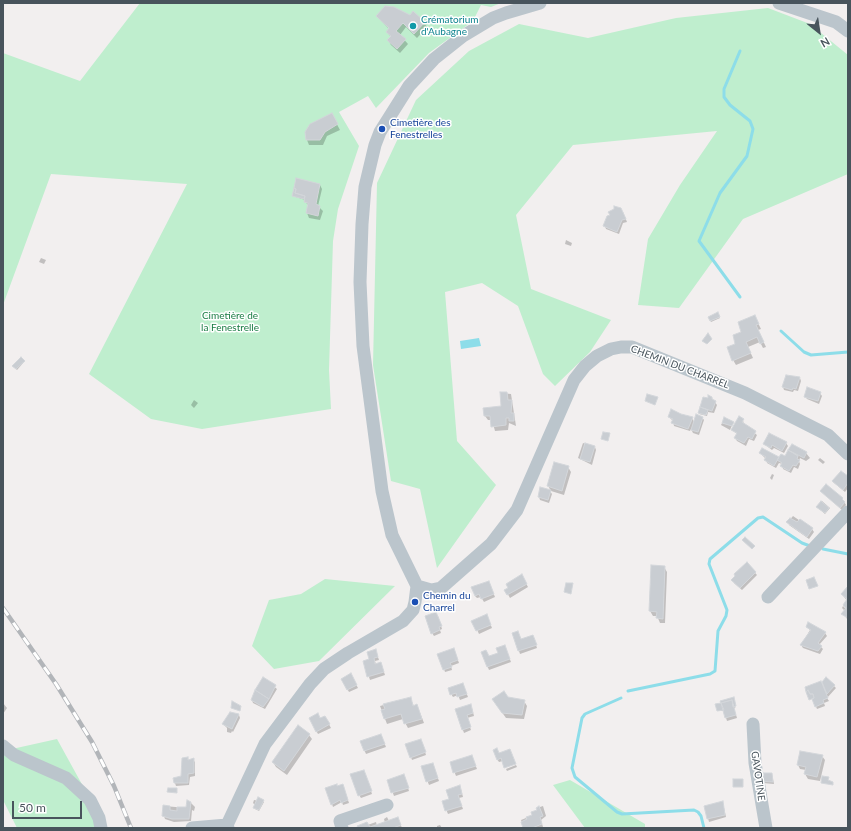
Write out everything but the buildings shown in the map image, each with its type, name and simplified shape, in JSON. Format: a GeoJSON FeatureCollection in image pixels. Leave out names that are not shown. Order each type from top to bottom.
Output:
{"type":"FeatureCollection","features":[{"type":"Feature","properties":{"kind":"street"},"geometry":{"type":"LineString","coordinates":[[192,828],[228,826],[265,744],[310,684],[324,669],[393,627],[407,617],[412,610],[415,602],[417,586],[392,535],[382,491],[363,346],[360,282],[361,231],[365,187],[375,145],[380,132],[409,86],[434,58],[463,36],[493,18],[506,12],[540,3]]}},
{"type":"Feature","properties":{"kind":"street"},"geometry":{"type":"LineString","coordinates":[[779,3],[836,22],[848,31]]}},
{"type":"Feature","properties":{"kind":"street","name":"CHEMIN DU CHARREL"},"geometry":{"type":"LineString","coordinates":[[417,586],[431,590],[441,588],[491,544],[517,510],[574,380],[593,359],[611,349],[621,346],[632,347],[745,393],[828,435],[848,454]]}},
{"type":"Feature","properties":{"kind":"street"},"geometry":{"type":"LineString","coordinates":[[768,597],[848,512]]}},
{"type":"Feature","properties":{"kind":"street","name":"GAVOTINE"},"geometry":{"type":"LineString","coordinates":[[753,724],[755,763],[766,828]]}},
{"type":"Feature","properties":{"kind":"street"},"geometry":{"type":"LineString","coordinates":[[3,746],[14,755],[66,778],[90,800],[99,818],[101,828]]}},
{"type":"Feature","properties":{"kind":"street"},"geometry":{"type":"LineString","coordinates":[[342,828],[340,821],[387,805]]}},
{"type":"Feature","properties":{"kind":"green space","name":"Cimetière de la Fenestrelle"},"geometry":{"type":"Polygon","coordinates":[[[140,3],[501,3],[491,7],[481,5],[473,21],[429,53],[376,108],[368,96],[339,112],[359,146],[338,209],[333,241],[329,370],[331,409],[202,429],[151,419],[89,374],[187,184],[51,174],[3,305],[3,53],[80,81],[140,3]]]}},
{"type":"Feature","properties":{"kind":"green space"},"geometry":{"type":"Polygon","coordinates":[[[768,8],[810,24],[848,55],[848,174],[743,219],[679,308],[638,305],[648,239],[680,185],[717,131],[573,145],[516,215],[531,289],[611,320],[590,352],[555,386],[543,374],[518,306],[482,283],[445,292],[457,441],[496,485],[437,568],[420,489],[391,481],[373,365],[377,183],[416,100],[469,51],[519,24],[588,38],[676,18],[768,8]]]}},
{"type":"Feature","properties":{"kind":"green space"},"geometry":{"type":"Polygon","coordinates":[[[325,579],[395,586],[319,661],[274,669],[252,646],[269,600],[301,594],[325,579]]]}},
{"type":"Feature","properties":{"kind":"green space"},"geometry":{"type":"Polygon","coordinates":[[[57,739],[106,828],[17,828],[3,800],[3,751],[57,739]]]}},
{"type":"Feature","properties":{"kind":"green space"},"geometry":{"type":"Polygon","coordinates":[[[570,780],[645,824],[645,828],[585,828],[553,785],[570,780]]]}},
{"type":"Feature","properties":{"kind":"water"},"geometry":{"type":"Polygon","coordinates":[[[479,338],[481,346],[461,349],[460,341],[479,338]]]}},
{"type":"Feature","properties":{"kind":"waterway"},"geometry":{"type":"LineString","coordinates":[[740,51],[724,89],[724,97],[730,105],[750,121],[753,129],[747,156],[720,193],[699,241],[740,297]]}},
{"type":"Feature","properties":{"kind":"waterway"},"geometry":{"type":"LineString","coordinates":[[781,331],[804,352],[811,355],[848,352]]}},
{"type":"Feature","properties":{"kind":"waterway"},"geometry":{"type":"LineString","coordinates":[[628,691],[710,674],[715,671],[718,631],[726,616],[727,610],[709,564],[710,559],[758,518],[763,517],[802,543],[810,546]]}},
{"type":"Feature","properties":{"kind":"waterway"},"geometry":{"type":"LineString","coordinates":[[823,549],[848,554]]}},
{"type":"Feature","properties":{"kind":"waterway"},"geometry":{"type":"LineString","coordinates":[[621,698],[585,714],[582,718],[572,768],[575,777],[617,812],[622,814],[694,810],[701,816],[704,828]]}},
{"type":"Feature","properties":{"kind":"railway"},"geometry":{"type":"LineString","coordinates":[[3,608],[56,684],[92,742],[114,786],[131,828]]}},
{"type":"Feature","properties":{"kind":"place","name":"Crématorium d'Aubagne"},"geometry":{"type":"Point","coordinates":[413,26]}},
{"type":"Feature","properties":{"kind":"place","name":"Cimetière des Fenestrelles"},"geometry":{"type":"Point","coordinates":[382,129]}},
{"type":"Feature","properties":{"kind":"place","name":"Chemin du Charrel"},"geometry":{"type":"Point","coordinates":[415,602]}}]}
